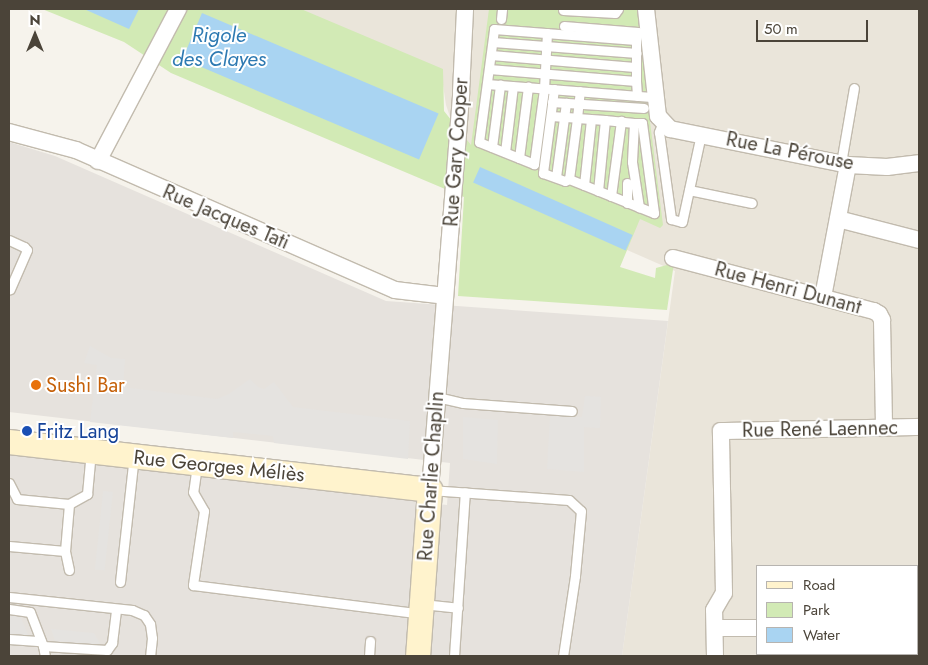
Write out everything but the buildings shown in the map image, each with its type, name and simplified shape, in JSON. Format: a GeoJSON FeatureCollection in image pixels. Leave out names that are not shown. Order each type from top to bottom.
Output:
{"type":"FeatureCollection","features":[{"type":"Feature","properties":{"kind":"street"},"geometry":{"type":"LineString","coordinates":[[98,161],[178,9]]}},
{"type":"Feature","properties":{"kind":"street","name":"Rue Gary Cooper"},"geometry":{"type":"LineString","coordinates":[[445,296],[465,9]]}},
{"type":"Feature","properties":{"kind":"street"},"geometry":{"type":"LineString","coordinates":[[646,9],[649,103],[662,124]]}},
{"type":"Feature","properties":{"kind":"street","name":"Rue La Pérouse"},"geometry":{"type":"LineString","coordinates":[[662,124],[670,129],[844,164],[887,167],[919,163]]}},
{"type":"Feature","properties":{"kind":"street","name":"Rue Jacques Tati"},"geometry":{"type":"LineString","coordinates":[[9,132],[76,150],[395,290],[445,296]]}},
{"type":"Feature","properties":{"kind":"street"},"geometry":{"type":"LineString","coordinates":[[824,297],[838,219],[844,164]]}},
{"type":"Feature","properties":{"kind":"street"},"geometry":{"type":"LineString","coordinates":[[838,219],[919,240]]}},
{"type":"Feature","properties":{"kind":"street","name":"Rue Henri Dunant"},"geometry":{"type":"LineString","coordinates":[[673,258],[874,310],[879,314],[882,320],[884,428]]}},
{"type":"Feature","properties":{"kind":"street","name":"Rue Charlie Chaplin"},"geometry":{"type":"LineString","coordinates":[[418,656],[445,296]]}},
{"type":"Feature","properties":{"kind":"street","name":"Rue René Laennec"},"geometry":{"type":"LineString","coordinates":[[715,628],[714,610],[724,593],[722,431],[919,427]]}},
{"type":"Feature","properties":{"kind":"street","name":"Rue Georges Méliès"},"geometry":{"type":"LineString","coordinates":[[9,442],[430,490]]}},
{"type":"Feature","properties":{"kind":"street"},"geometry":{"type":"LineString","coordinates":[[715,656],[715,628],[756,628]]}},
{"type":"Feature","properties":{"kind":"lane"},"geometry":{"type":"LineString","coordinates":[[502,9],[502,19]]}},
{"type":"Feature","properties":{"kind":"lane"},"geometry":{"type":"LineString","coordinates":[[563,10],[615,13],[618,9]]}},
{"type":"Feature","properties":{"kind":"lane"},"geometry":{"type":"LineString","coordinates":[[564,26],[638,32],[636,40],[638,64],[635,66],[637,96]]}},
{"type":"Feature","properties":{"kind":"lane"},"geometry":{"type":"LineString","coordinates":[[548,33],[544,89],[534,164],[479,142],[494,29],[548,33],[593,37],[636,40]]}},
{"type":"Feature","properties":{"kind":"lane"},"geometry":{"type":"LineString","coordinates":[[569,179],[579,104],[590,77],[593,37]]}},
{"type":"Feature","properties":{"kind":"lane"},"geometry":{"type":"LineString","coordinates":[[493,42],[637,53]]}},
{"type":"Feature","properties":{"kind":"lane"},"geometry":{"type":"LineString","coordinates":[[491,55],[635,66]]}},
{"type":"Feature","properties":{"kind":"lane"},"geometry":{"type":"LineString","coordinates":[[489,68],[636,81]]}},
{"type":"Feature","properties":{"kind":"lane"},"geometry":{"type":"LineString","coordinates":[[487,84],[637,96],[649,103]]}},
{"type":"Feature","properties":{"kind":"lane"},"geometry":{"type":"LineString","coordinates":[[492,148],[500,85]]}},
{"type":"Feature","properties":{"kind":"lane"},"geometry":{"type":"LineString","coordinates":[[505,152],[514,86]]}},
{"type":"Feature","properties":{"kind":"lane"},"geometry":{"type":"LineString","coordinates":[[518,158],[528,88]]}},
{"type":"Feature","properties":{"kind":"lane"},"geometry":{"type":"LineString","coordinates":[[844,164],[854,88]]}},
{"type":"Feature","properties":{"kind":"lane"},"geometry":{"type":"LineString","coordinates":[[551,116],[642,123],[654,213],[569,179],[565,181],[543,173],[554,90]]}},
{"type":"Feature","properties":{"kind":"lane"},"geometry":{"type":"LineString","coordinates":[[552,102],[579,104],[649,103]]}},
{"type":"Feature","properties":{"kind":"lane"},"geometry":{"type":"LineString","coordinates":[[556,177],[566,103]]}},
{"type":"Feature","properties":{"kind":"lane"},"geometry":{"type":"LineString","coordinates":[[584,185],[591,119]]}},
{"type":"Feature","properties":{"kind":"lane"},"geometry":{"type":"LineString","coordinates":[[598,191],[605,120]]}},
{"type":"Feature","properties":{"kind":"lane"},"geometry":{"type":"LineString","coordinates":[[612,196],[620,121]]}},
{"type":"Feature","properties":{"kind":"lane"},"geometry":{"type":"LineString","coordinates":[[634,123],[632,162],[639,207]]}},
{"type":"Feature","properties":{"kind":"lane"},"geometry":{"type":"LineString","coordinates":[[662,124],[659,132],[671,219],[682,222],[701,134]]}},
{"type":"Feature","properties":{"kind":"lane"},"geometry":{"type":"LineString","coordinates":[[627,183],[627,203]]}},
{"type":"Feature","properties":{"kind":"lane"},"geometry":{"type":"LineString","coordinates":[[689,190],[752,203]]}},
{"type":"Feature","properties":{"kind":"lane"},"geometry":{"type":"LineString","coordinates":[[9,240],[24,246],[27,250],[10,289]]}},
{"type":"Feature","properties":{"kind":"lane"},"geometry":{"type":"LineString","coordinates":[[437,397],[463,403],[572,411]]}},
{"type":"Feature","properties":{"kind":"lane"},"geometry":{"type":"LineString","coordinates":[[9,483],[17,499],[69,504],[86,494],[91,451]]}},
{"type":"Feature","properties":{"kind":"lane"},"geometry":{"type":"LineString","coordinates":[[120,582],[134,456]]}},
{"type":"Feature","properties":{"kind":"lane"},"geometry":{"type":"LineString","coordinates":[[197,463],[193,492],[204,511],[193,585],[422,609],[458,608]]}},
{"type":"Feature","properties":{"kind":"lane"},"geometry":{"type":"LineString","coordinates":[[430,490],[569,500],[581,511],[575,576],[563,656]]}},
{"type":"Feature","properties":{"kind":"lane"},"geometry":{"type":"LineString","coordinates":[[454,656],[466,492]]}},
{"type":"Feature","properties":{"kind":"lane"},"geometry":{"type":"LineString","coordinates":[[69,504],[64,551],[69,570]]}},
{"type":"Feature","properties":{"kind":"lane"},"geometry":{"type":"LineString","coordinates":[[9,546],[64,551]]}},
{"type":"Feature","properties":{"kind":"lane"},"geometry":{"type":"LineString","coordinates":[[9,597],[116,610],[132,610],[144,615],[150,624],[152,638],[150,656]]}},
{"type":"Feature","properties":{"kind":"lane"},"geometry":{"type":"LineString","coordinates":[[9,610],[30,612],[42,644],[44,656]]}},
{"type":"Feature","properties":{"kind":"lane"},"geometry":{"type":"LineString","coordinates":[[9,639],[107,650],[112,643],[116,610]]}},
{"type":"Feature","properties":{"kind":"lane"},"geometry":{"type":"LineString","coordinates":[[369,656],[370,641]]}},
{"type":"Feature","properties":{"kind":"shaded area"},"geometry":{"type":"Polygon","coordinates":[[[271,9],[919,9],[919,656],[622,656],[675,271],[472,182],[446,105],[443,85],[271,9]]]}},
{"type":"Feature","properties":{"kind":"shaded area"},"geometry":{"type":"Polygon","coordinates":[[[9,142],[55,156],[386,301],[668,321],[622,656],[9,656],[9,454],[447,505],[450,463],[9,412],[9,142]]]}},
{"type":"Feature","properties":{"kind":"shaded area"},"geometry":{"type":"Polygon","coordinates":[[[90,346],[111,358],[125,359],[123,387],[217,399],[229,394],[250,379],[258,387],[264,389],[274,382],[293,407],[410,421],[408,459],[274,443],[273,436],[233,432],[233,438],[90,422],[97,365],[84,363],[90,346]]]}},
{"type":"Feature","properties":{"kind":"shaded area"},"geometry":{"type":"Polygon","coordinates":[[[585,396],[601,397],[600,428],[584,427],[584,472],[547,469],[550,416],[582,417],[585,396]]]}},
{"type":"Feature","properties":{"kind":"shaded area"},"geometry":{"type":"Polygon","coordinates":[[[463,417],[498,420],[497,464],[463,459],[463,417]]]}},
{"type":"Feature","properties":{"kind":"shaded area"},"geometry":{"type":"Polygon","coordinates":[[[103,491],[113,492],[105,571],[95,570],[103,491]]]}},
{"type":"Feature","properties":{"kind":"shaded area"},"geometry":{"type":"Polygon","coordinates":[[[9,614],[20,615],[29,637],[9,635],[9,614]]]}},
{"type":"Feature","properties":{"kind":"shaded area"},"geometry":{"type":"Polygon","coordinates":[[[51,629],[94,633],[101,645],[55,641],[51,629]]]}},
{"type":"Feature","properties":{"kind":"green space"},"geometry":{"type":"Polygon","coordinates":[[[42,9],[301,9],[443,69],[444,111],[471,145],[489,9],[639,9],[646,90],[663,225],[660,228],[640,219],[620,267],[655,278],[656,268],[674,263],[667,310],[458,296],[464,197],[171,73],[124,42],[42,9]]]}},
{"type":"Feature","properties":{"kind":"water","name":"Rigole des Clayes"},"geometry":{"type":"Polygon","coordinates":[[[84,9],[139,9],[129,29],[84,9]]]}},
{"type":"Feature","properties":{"kind":"water","name":"Rigole des Clayes"},"geometry":{"type":"Polygon","coordinates":[[[202,13],[439,113],[419,159],[182,59],[202,13]]]}},
{"type":"Feature","properties":{"kind":"water"},"geometry":{"type":"Polygon","coordinates":[[[480,167],[633,235],[626,250],[473,183],[480,167]]]}},
{"type":"Feature","properties":{"kind":"place","name":"Sushi Bar"},"geometry":{"type":"Point","coordinates":[36,385]}},
{"type":"Feature","properties":{"kind":"place","name":"Fritz Lang"},"geometry":{"type":"Point","coordinates":[27,431]}}]}
